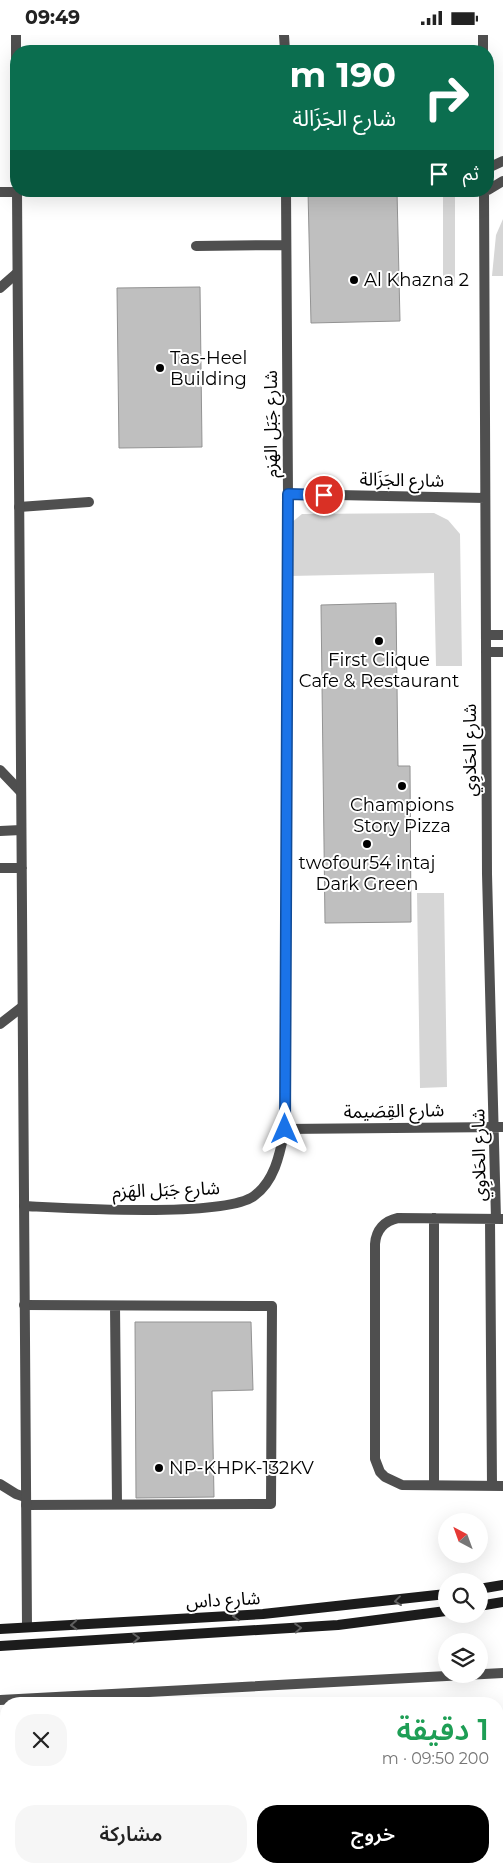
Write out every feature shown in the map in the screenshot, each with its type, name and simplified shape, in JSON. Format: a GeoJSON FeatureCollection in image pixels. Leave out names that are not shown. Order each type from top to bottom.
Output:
{"type":"FeatureCollection","features":[{"type":"Feature","properties":{"kind":"street"},"geometry":{"type":"LineString","coordinates":[[17,197],[27,1627]]}},
{"type":"Feature","properties":{"kind":"street","name":"شارع جَبَل الهَزم"},"geometry":{"type":"LineString","coordinates":[[24,1206],[78,1209],[211,1209],[239,1203],[253,1197],[267,1184],[279,1157],[285,1129],[288,494],[286,197]]}},
{"type":"Feature","properties":{"kind":"street","name":"شارع الحَلاوِي"},"geometry":{"type":"LineString","coordinates":[[485,197],[487,874],[499,1127],[492,1485]]}},
{"type":"Feature","properties":{"kind":"street"},"geometry":{"type":"LineString","coordinates":[[196,246],[286,245]]}},
{"type":"Feature","properties":{"kind":"street"},"geometry":{"type":"LineString","coordinates":[[0,288],[17,273]]}},
{"type":"Feature","properties":{"kind":"street","name":"شارع الجَزَالة"},"geometry":{"type":"LineString","coordinates":[[288,494],[486,498]]}},
{"type":"Feature","properties":{"kind":"street"},"geometry":{"type":"LineString","coordinates":[[19,507],[89,501]]}},
{"type":"Feature","properties":{"kind":"street"},"geometry":{"type":"LineString","coordinates":[[486,635],[503,635]]}},
{"type":"Feature","properties":{"kind":"street"},"geometry":{"type":"LineString","coordinates":[[486,652],[503,652]]}},
{"type":"Feature","properties":{"kind":"street"},"geometry":{"type":"LineString","coordinates":[[0,770],[21,792]]}},
{"type":"Feature","properties":{"kind":"street"},"geometry":{"type":"LineString","coordinates":[[0,831],[21,830]]}},
{"type":"Feature","properties":{"kind":"street"},"geometry":{"type":"LineString","coordinates":[[0,868],[22,868]]}},
{"type":"Feature","properties":{"kind":"street"},"geometry":{"type":"LineString","coordinates":[[0,1024],[22,1007]]}},
{"type":"Feature","properties":{"kind":"street","name":"شارع القِصَيمة"},"geometry":{"type":"LineString","coordinates":[[285,1129],[499,1127]]}},
{"type":"Feature","properties":{"kind":"street"},"geometry":{"type":"LineString","coordinates":[[434,1218],[434,1485]]}},
{"type":"Feature","properties":{"kind":"street"},"geometry":{"type":"LineString","coordinates":[[496,1219],[392,1219],[382,1225],[376,1237],[375,1459],[380,1472],[393,1483],[503,1486]]}},
{"type":"Feature","properties":{"kind":"street"},"geometry":{"type":"LineString","coordinates":[[0,1484],[26,1501],[117,1504],[271,1504],[272,1306],[24,1305]]}},
{"type":"Feature","properties":{"kind":"street"},"geometry":{"type":"LineString","coordinates":[[115,1305],[117,1504]]}},
{"type":"Feature","properties":{"kind":"street"},"geometry":{"type":"LineString","coordinates":[[488,1588],[503,1585]]}},
{"type":"Feature","properties":{"kind":"street","name":"شارع داس"},"geometry":{"type":"LineString","coordinates":[[0,1629],[263,1614],[438,1595]]}},
{"type":"Feature","properties":{"kind":"street"},"geometry":{"type":"LineString","coordinates":[[488,1604],[503,1602]]}},
{"type":"Feature","properties":{"kind":"street","name":"شارع داس"},"geometry":{"type":"LineString","coordinates":[[0,1646],[319,1626],[438,1612]]}},
{"type":"Feature","properties":{"kind":"street"},"geometry":{"type":"LineString","coordinates":[[56,1697],[503,1673]]}},
{"type":"Feature","properties":{"kind":"shaded area"},"geometry":{"type":"Polygon","coordinates":[[[443,197],[455,197],[455,284],[443,285],[443,197]]]}},
{"type":"Feature","properties":{"kind":"shaded area"},"geometry":{"type":"Polygon","coordinates":[[[503,219],[503,276],[492,276],[496,235],[503,219]]]}},
{"type":"Feature","properties":{"kind":"shaded area"},"geometry":{"type":"Polygon","coordinates":[[[434,513],[448,520],[460,534],[462,666],[436,666],[434,573],[289,576],[291,523],[302,514],[434,513]]]}},
{"type":"Feature","properties":{"kind":"shaded area"},"geometry":{"type":"Polygon","coordinates":[[[417,893],[444,893],[447,1087],[420,1088],[417,893]]]}},
{"type":"Feature","properties":{"kind":"building","name":"Al Khazna 2"},"geometry":{"type":"Polygon","coordinates":[[[308,197],[397,197],[400,321],[311,323],[308,197]]]}},
{"type":"Feature","properties":{"kind":"building","name":"Tas-Heel Building"},"geometry":{"type":"Polygon","coordinates":[[[200,287],[202,447],[119,448],[117,288],[200,287]]]}},
{"type":"Feature","properties":{"kind":"building"},"geometry":{"type":"Polygon","coordinates":[[[396,603],[398,766],[410,766],[411,922],[325,923],[321,605],[396,603]]]}},
{"type":"Feature","properties":{"kind":"building"},"geometry":{"type":"Polygon","coordinates":[[[135,1322],[251,1322],[253,1390],[212,1391],[214,1497],[136,1498],[135,1322]]]}},
{"type":"Feature","properties":{"kind":"place","name":"Al Khazna 2"},"geometry":{"type":"Point","coordinates":[354,280]}},
{"type":"Feature","properties":{"kind":"place","name":"Tas-Heel Building"},"geometry":{"type":"Point","coordinates":[160,368]}},
{"type":"Feature","properties":{"kind":"place","name":"First Clique Cafe & Restaurant"},"geometry":{"type":"Point","coordinates":[379,641]}},
{"type":"Feature","properties":{"kind":"place","name":"Champions Story Pizza"},"geometry":{"type":"Point","coordinates":[402,786]}},
{"type":"Feature","properties":{"kind":"place","name":"twofour54 intaj Dark Green"},"geometry":{"type":"Point","coordinates":[367,844]}},
{"type":"Feature","properties":{"kind":"place","name":"NP-KHPK-132KV"},"geometry":{"type":"Point","coordinates":[159,1468]}},
{"type":"Feature","properties":{"kind":"route"},"geometry":{"type":"LineString","coordinates":[[285,1129],[288,494],[324,495]]}}]}
